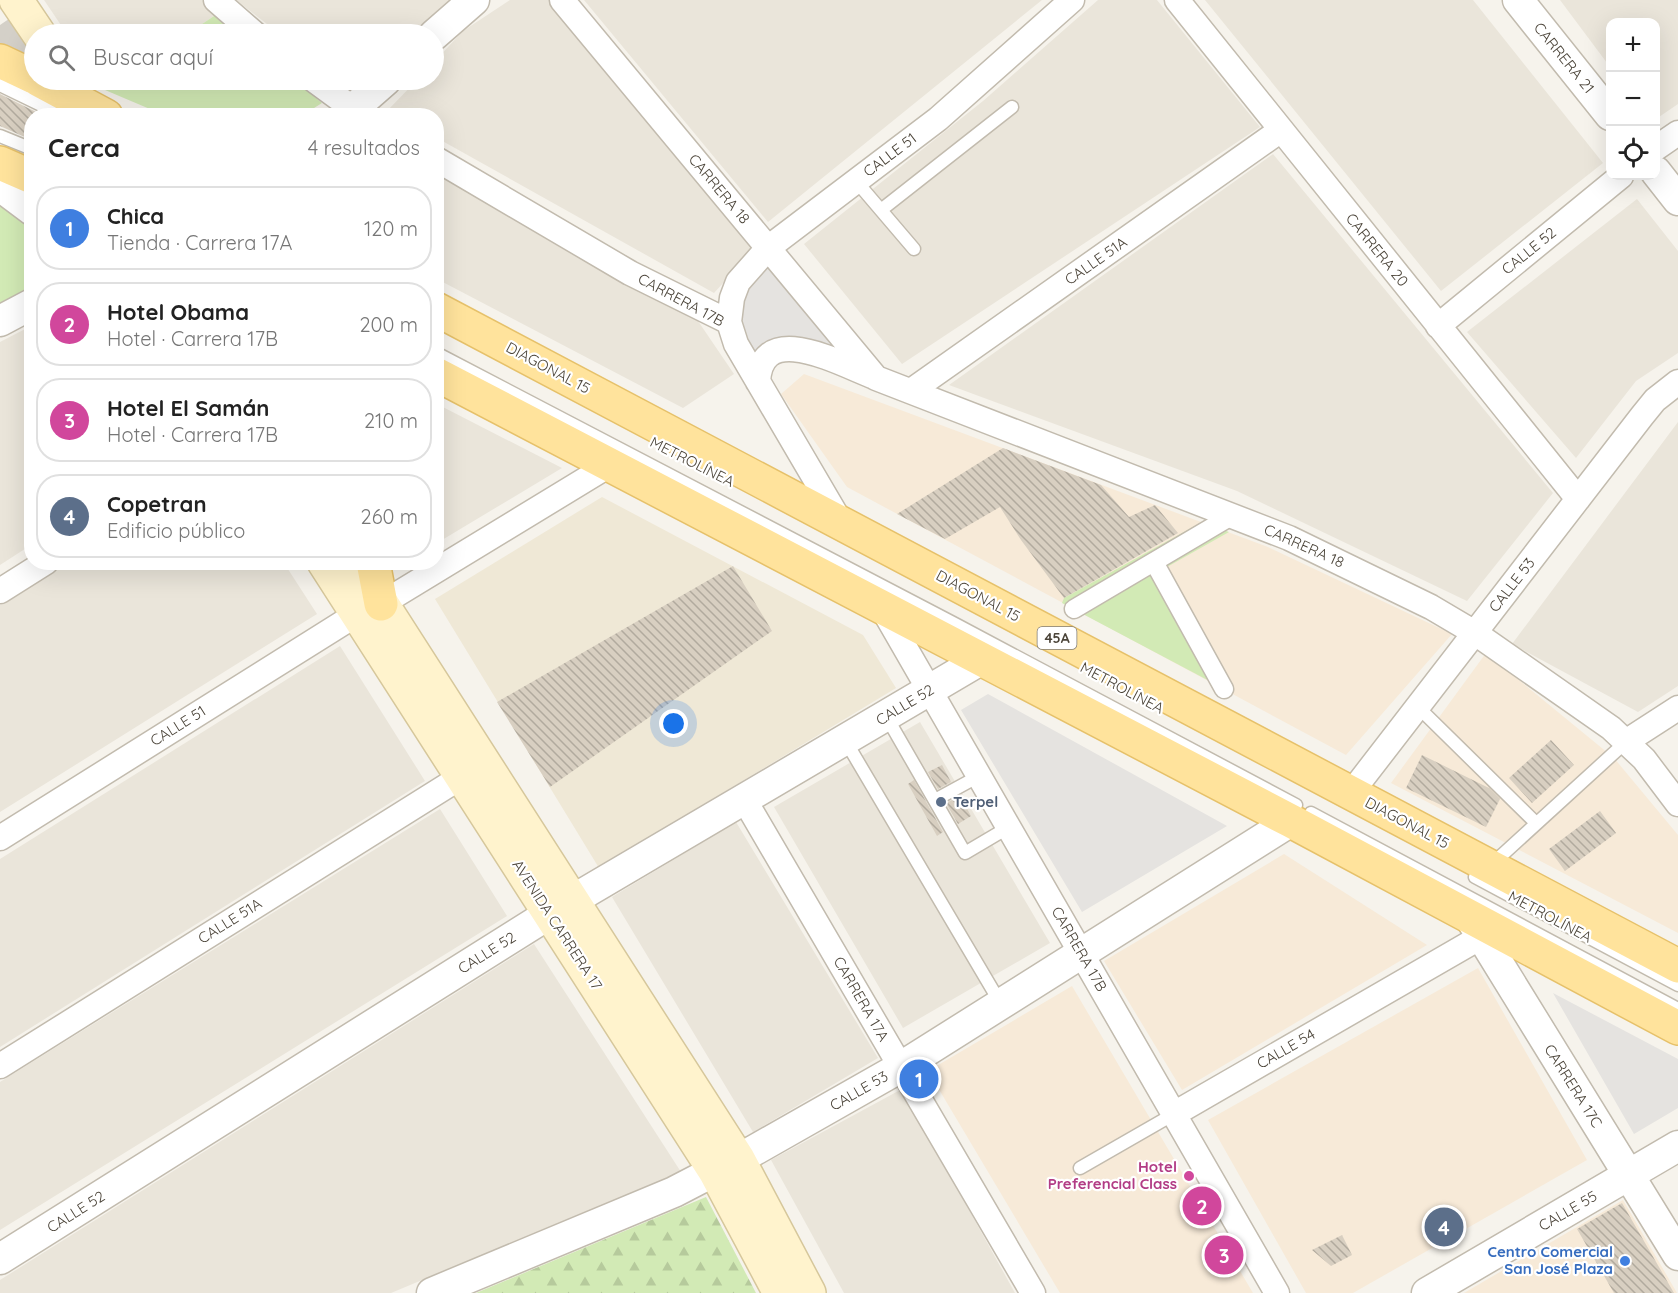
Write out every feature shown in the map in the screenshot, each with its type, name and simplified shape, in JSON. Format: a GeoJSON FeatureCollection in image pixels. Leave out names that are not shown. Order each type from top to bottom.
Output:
{"type":"FeatureCollection","features":[{"type":"Feature","properties":{"kind":"main road"},"geometry":{"type":"LineString","coordinates":[[15,0],[32,24]]}},
{"type":"Feature","properties":{"kind":"main road"},"geometry":{"type":"LineString","coordinates":[[0,61],[24,72]]}},
{"type":"Feature","properties":{"kind":"main road"},"geometry":{"type":"LineString","coordinates":[[57,90],[81,103]]}},
{"type":"Feature","properties":{"kind":"main road"},"geometry":{"type":"LineString","coordinates":[[0,164],[24,174]]}},
{"type":"Feature","properties":{"kind":"main road"},"geometry":{"type":"LineString","coordinates":[[0,176],[24,190]]}},
{"type":"Feature","properties":{"kind":"main road","name":"DIAGONAL 15"},"geometry":{"type":"LineString","coordinates":[[444,313],[1351,793],[1476,869],[1678,966]]}},
{"type":"Feature","properties":{"kind":"main road"},"geometry":{"type":"LineString","coordinates":[[444,378],[1291,821],[1481,927],[1678,1028]]}},
{"type":"Feature","properties":{"kind":"main road","name":"AVENIDA CARRERA 17"},"geometry":{"type":"LineString","coordinates":[[332,570],[369,609],[809,1293]]}},
{"type":"Feature","properties":{"kind":"main road","name":"AVENIDA CARRERA 17"},"geometry":{"type":"LineString","coordinates":[[357,570],[369,609],[461,777],[560,907]]}},
{"type":"Feature","properties":{"kind":"main road"},"geometry":{"type":"LineString","coordinates":[[369,609],[373,570]]}},
{"type":"Feature","properties":{"kind":"main road","name":"AVENIDA CARRERA 17"},"geometry":{"type":"LineString","coordinates":[[727,1165],[780,1293]]}},
{"type":"Feature","properties":{"kind":"street"},"geometry":{"type":"LineString","coordinates":[[216,0],[244,24]]}},
{"type":"Feature","properties":{"kind":"street"},"geometry":{"type":"LineString","coordinates":[[444,26],[474,0]]}},
{"type":"Feature","properties":{"kind":"street","name":"CARRERA 18"},"geometry":{"type":"LineString","coordinates":[[562,0],[876,378]]}},
{"type":"Feature","properties":{"kind":"street","name":"CALLE 51"},"geometry":{"type":"LineString","coordinates":[[729,322],[732,298],[738,282],[768,248],[938,119],[1072,0]]}},
{"type":"Feature","properties":{"kind":"street","name":"CARRERA 20"},"geometry":{"type":"LineString","coordinates":[[1176,0],[1578,499]]}},
{"type":"Feature","properties":{"kind":"street","name":"CARRERA 21"},"geometry":{"type":"LineString","coordinates":[[1518,0],[1606,109]]}},
{"type":"Feature","properties":{"kind":"street"},"geometry":{"type":"LineString","coordinates":[[326,90],[347,108]]}},
{"type":"Feature","properties":{"kind":"street"},"geometry":{"type":"LineString","coordinates":[[360,108],[377,90]]}},
{"type":"Feature","properties":{"kind":"street","name":"CALLE 51A"},"geometry":{"type":"LineString","coordinates":[[911,391],[1281,130]]}},
{"type":"Feature","properties":{"kind":"street"},"geometry":{"type":"LineString","coordinates":[[1660,145],[1678,133]]}},
{"type":"Feature","properties":{"kind":"street","name":"CARRERA 17B"},"geometry":{"type":"LineString","coordinates":[[444,164],[630,273],[729,322],[736,344],[841,524]]}},
{"type":"Feature","properties":{"kind":"street"},"geometry":{"type":"LineString","coordinates":[[1660,177],[1678,200]]}},
{"type":"Feature","properties":{"kind":"street","name":"CALLE 52"},"geometry":{"type":"LineString","coordinates":[[1438,326],[1616,180]]}},
{"type":"Feature","properties":{"kind":"street"},"geometry":{"type":"LineString","coordinates":[[0,186],[24,204]]}},
{"type":"Feature","properties":{"kind":"street"},"geometry":{"type":"LineString","coordinates":[[0,321],[24,308]]}},
{"type":"Feature","properties":{"kind":"street","name":"CARRERA 18"},"geometry":{"type":"LineString","coordinates":[[758,382],[759,367],[766,356],[781,348],[796,348],[1289,538],[1370,576],[1475,633],[1569,697],[1627,741],[1678,804]]}},
{"type":"Feature","properties":{"kind":"street","name":"CALLE 53"},"geometry":{"type":"LineString","coordinates":[[1351,793],[1642,416],[1655,400],[1678,382]]}},
{"type":"Feature","properties":{"kind":"street","name":"CALLE 51"},"geometry":{"type":"LineString","coordinates":[[444,564],[611,464]]}},
{"type":"Feature","properties":{"kind":"street"},"geometry":{"type":"LineString","coordinates":[[1074,609],[1233,515]]}},
{"type":"Feature","properties":{"kind":"street"},"geometry":{"type":"LineString","coordinates":[[1154,562],[1224,689]]}},
{"type":"Feature","properties":{"kind":"street"},"geometry":{"type":"LineString","coordinates":[[0,591],[33,570]]}},
{"type":"Feature","properties":{"kind":"street","name":"CALLE 51"},"geometry":{"type":"LineString","coordinates":[[0,838],[434,570]]}},
{"type":"Feature","properties":{"kind":"street","name":"CARRERA 17B"},"geometry":{"type":"LineString","coordinates":[[880,606],[1277,1293]]}},
{"type":"Feature","properties":{"kind":"street","name":"CALLE 52"},"geometry":{"type":"LineString","coordinates":[[0,1259],[560,907],[982,659]]}},
{"type":"Feature","properties":{"kind":"street"},"geometry":{"type":"LineString","coordinates":[[1627,741],[1678,708]]}},
{"type":"Feature","properties":{"kind":"street","name":"CALLE 51A"},"geometry":{"type":"LineString","coordinates":[[0,1066],[461,777]]}},
{"type":"Feature","properties":{"kind":"street","name":"CARRERA 17A"},"geometry":{"type":"LineString","coordinates":[[744,799],[1033,1293]]}},
{"type":"Feature","properties":{"kind":"street","name":"CALLE 53"},"geometry":{"type":"LineString","coordinates":[[432,1293],[674,1192],[727,1165],[901,1067],[1291,821]]}},
{"type":"Feature","properties":{"kind":"street","name":"CALLE 54"},"geometry":{"type":"LineString","coordinates":[[1174,1114],[1481,927]]}},
{"type":"Feature","properties":{"kind":"street","name":"CARRERA 17C"},"geometry":{"type":"LineString","coordinates":[[1481,927],[1678,1255]]}},
{"type":"Feature","properties":{"kind":"street","name":"CALLE 55"},"geometry":{"type":"LineString","coordinates":[[1427,1293],[1678,1146]]}},
{"type":"Feature","properties":{"kind":"lane"},"geometry":{"type":"LineString","coordinates":[[0,85],[81,103]]}},
{"type":"Feature","properties":{"kind":"lane"},"geometry":{"type":"LineString","coordinates":[[881,210],[1012,107]]}},
{"type":"Feature","properties":{"kind":"lane"},"geometry":{"type":"LineString","coordinates":[[0,136],[24,146]]}},
{"type":"Feature","properties":{"kind":"lane"},"geometry":{"type":"LineString","coordinates":[[856,181],[914,249]]}},
{"type":"Feature","properties":{"kind":"lane","name":"METROLÍNEA"},"geometry":{"type":"LineString","coordinates":[[444,357],[955,624],[1678,1009]]}},
{"type":"Feature","properties":{"kind":"lane"},"geometry":{"type":"LineString","coordinates":[[1418,707],[1536,823]]}},
{"type":"Feature","properties":{"kind":"lane"},"geometry":{"type":"LineString","coordinates":[[886,716],[965,852],[1009,827]]}},
{"type":"Feature","properties":{"kind":"lane"},"geometry":{"type":"LineString","coordinates":[[845,740],[1001,1004]]}},
{"type":"Feature","properties":{"kind":"lane"},"geometry":{"type":"LineString","coordinates":[[1476,869],[1536,823],[1627,741]]}},
{"type":"Feature","properties":{"kind":"lane"},"geometry":{"type":"LineString","coordinates":[[934,800],[979,776]]}},
{"type":"Feature","properties":{"kind":"lane","name":"METROLÍNEA"},"geometry":{"type":"LineString","coordinates":[[1476,869],[1678,986]]}},
{"type":"Feature","properties":{"kind":"lane","name":"CALLE 54"},"geometry":{"type":"LineString","coordinates":[[1080,1168],[1174,1114]]}},
{"type":"Feature","properties":{"kind":"shaded area"},"geometry":{"type":"Polygon","coordinates":[[[44,0],[202,0],[217,14],[202,24],[60,24],[44,0]]]}},
{"type":"Feature","properties":{"kind":"shaded area"},"geometry":{"type":"Polygon","coordinates":[[[236,0],[452,0],[424,24],[267,24],[236,0]]]}},
{"type":"Feature","properties":{"kind":"shaded area"},"geometry":{"type":"Polygon","coordinates":[[[510,0],[549,0],[756,247],[714,293],[444,142],[444,108],[390,108],[407,90],[444,90],[444,51],[463,31],[510,0]]]}},
{"type":"Feature","properties":{"kind":"shaded area"},"geometry":{"type":"Polygon","coordinates":[[[584,0],[1042,0],[768,222],[584,0]]]}},
{"type":"Feature","properties":{"kind":"shaded area"},"geometry":{"type":"Polygon","coordinates":[[[1098,0],[1157,0],[1260,127],[902,364],[804,244],[983,101],[1098,0]]]}},
{"type":"Feature","properties":{"kind":"shaded area"},"geometry":{"type":"Polygon","coordinates":[[[1205,0],[1473,0],[1603,163],[1441,291],[1205,0]]]}},
{"type":"Feature","properties":{"kind":"shaded area"},"geometry":{"type":"Polygon","coordinates":[[[1560,0],[1678,0],[1678,104],[1660,116],[1660,18],[1606,18],[1606,62],[1560,0]]]}},
{"type":"Feature","properties":{"kind":"shaded area"},"geometry":{"type":"Polygon","coordinates":[[[1273,154],[1553,493],[1467,601],[1237,491],[949,385],[1273,154]]]}},
{"type":"Feature","properties":{"kind":"shaded area"},"geometry":{"type":"Polygon","coordinates":[[[444,176],[698,321],[734,374],[683,408],[444,283],[444,176]]]}},
{"type":"Feature","properties":{"kind":"shaded area"},"geometry":{"type":"Polygon","coordinates":[[[1637,199],[1678,251],[1678,353],[1636,381],[1576,458],[1467,332],[1637,199]]]}},
{"type":"Feature","properties":{"kind":"shaded area"},"geometry":{"type":"Polygon","coordinates":[[[767,258],[861,366],[816,348],[753,364],[738,320],[746,283],[767,258]]]}},
{"type":"Feature","properties":{"kind":"shaded area"},"geometry":{"type":"Polygon","coordinates":[[[24,330],[24,550],[0,565],[0,342],[24,330]]]}},
{"type":"Feature","properties":{"kind":"shaded area"},"geometry":{"type":"Polygon","coordinates":[[[804,374],[1268,547],[1452,634],[1346,755],[847,487],[781,394],[804,374]]]}},
{"type":"Feature","properties":{"kind":"shaded area"},"geometry":{"type":"Polygon","coordinates":[[[444,408],[562,468],[444,539],[444,408]]]}},
{"type":"Feature","properties":{"kind":"shaded area"},"geometry":{"type":"Polygon","coordinates":[[[1678,422],[1678,686],[1638,712],[1512,644],[1678,422]]]}},
{"type":"Feature","properties":{"kind":"shaded area"},"geometry":{"type":"Polygon","coordinates":[[[602,497],[863,635],[896,688],[599,868],[435,599],[602,497]]]}},
{"type":"Feature","properties":{"kind":"shaded area"},"geometry":{"type":"Polygon","coordinates":[[[56,570],[289,570],[317,614],[0,812],[0,605],[56,570]]]}},
{"type":"Feature","properties":{"kind":"shaded area"},"geometry":{"type":"Polygon","coordinates":[[[340,646],[425,781],[0,1047],[0,859],[340,646]]]}},
{"type":"Feature","properties":{"kind":"shaded area"},"geometry":{"type":"Polygon","coordinates":[[[1486,653],[1614,758],[1678,835],[1678,933],[1391,783],[1486,653]]]}},
{"type":"Feature","properties":{"kind":"shaded area"},"geometry":{"type":"Polygon","coordinates":[[[988,694],[1227,826],[1082,912],[961,710],[988,694]]]}},
{"type":"Feature","properties":{"kind":"shaded area"},"geometry":{"type":"Polygon","coordinates":[[[920,722],[1050,943],[903,1028],[774,807],[920,722]]]}},
{"type":"Feature","properties":{"kind":"shaded area"},"geometry":{"type":"Polygon","coordinates":[[[440,809],[507,916],[0,1230],[0,1082],[440,809]]]}},
{"type":"Feature","properties":{"kind":"shaded area"},"geometry":{"type":"Polygon","coordinates":[[[736,822],[878,1058],[753,1132],[612,897],[736,822]]]}},
{"type":"Feature","properties":{"kind":"shaded area"},"geometry":{"type":"Polygon","coordinates":[[[1284,854],[1427,945],[1182,1090],[1104,961],[1284,854]]]}},
{"type":"Feature","properties":{"kind":"shaded area"},"geometry":{"type":"Polygon","coordinates":[[[534,944],[681,1172],[391,1293],[0,1293],[0,1280],[534,944]]]}},
{"type":"Feature","properties":{"kind":"shaded area"},"geometry":{"type":"Polygon","coordinates":[[[1478,968],[1587,1160],[1353,1293],[1306,1293],[1208,1120],[1478,968]]]}},
{"type":"Feature","properties":{"kind":"shaded area"},"geometry":{"type":"Polygon","coordinates":[[[1072,986],[1253,1293],[1060,1293],[928,1071],[1072,986]]]}},
{"type":"Feature","properties":{"kind":"shaded area"},"geometry":{"type":"Polygon","coordinates":[[[1553,993],[1678,1059],[1678,1108],[1634,1134],[1553,993]]]}},
{"type":"Feature","properties":{"kind":"shaded area"},"geometry":{"type":"Polygon","coordinates":[[[902,1089],[1015,1293],[844,1293],[771,1160],[902,1089]]]}},
{"type":"Feature","properties":{"kind":"shaded area"},"geometry":{"type":"Polygon","coordinates":[[[1623,1200],[1677,1293],[1464,1293],[1623,1200]]]}},
{"type":"Feature","properties":{"kind":"green space"},"geometry":{"type":"Polygon","coordinates":[[[217,14],[229,24],[202,24],[217,14]]]}},
{"type":"Feature","properties":{"kind":"green space"},"geometry":{"type":"Polygon","coordinates":[[[105,90],[306,90],[322,103],[314,108],[147,108],[105,90]]]}},
{"type":"Feature","properties":{"kind":"green space"},"geometry":{"type":"Polygon","coordinates":[[[0,196],[24,215],[24,296],[0,311],[0,196]]]}},
{"type":"Feature","properties":{"kind":"green space"},"geometry":{"type":"Polygon","coordinates":[[[1202,522],[1229,532],[1167,567],[1232,693],[1062,603],[1064,598],[1202,522]]]}},
{"type":"Feature","properties":{"kind":"green space"},"geometry":{"type":"Polygon","coordinates":[[[706,1197],[756,1293],[476,1293],[706,1197]]]}},
{"type":"Feature","properties":{"kind":"building"},"geometry":{"type":"Polygon","coordinates":[[[0,94],[28,108],[24,108],[24,137],[0,126],[0,94]]]}},
{"type":"Feature","properties":{"kind":"building"},"geometry":{"type":"Polygon","coordinates":[[[1003,448],[1101,485],[1129,517],[1155,505],[1178,533],[1064,598],[1021,540],[1000,507],[945,539],[897,514],[1003,448]]]}},
{"type":"Feature","properties":{"kind":"building"},"geometry":{"type":"Polygon","coordinates":[[[733,566],[772,631],[550,787],[497,702],[733,566]]]}},
{"type":"Feature","properties":{"kind":"building"},"geometry":{"type":"Polygon","coordinates":[[[1551,740],[1574,765],[1532,803],[1509,778],[1551,740]]]}},
{"type":"Feature","properties":{"kind":"building"},"geometry":{"type":"Polygon","coordinates":[[[1422,755],[1489,788],[1500,799],[1486,827],[1406,788],[1422,755]]]}},
{"type":"Feature","properties":{"kind":"building"},"geometry":{"type":"Polygon","coordinates":[[[942,765],[951,782],[938,789],[928,772],[942,765]]]}},
{"type":"Feature","properties":{"kind":"building"},"geometry":{"type":"Polygon","coordinates":[[[914,780],[943,832],[937,836],[908,784],[914,780]]]}},
{"type":"Feature","properties":{"kind":"building"},"geometry":{"type":"Polygon","coordinates":[[[960,796],[971,816],[958,824],[946,803],[960,796]]]}},
{"type":"Feature","properties":{"kind":"building"},"geometry":{"type":"Polygon","coordinates":[[[1600,811],[1616,833],[1565,871],[1549,849],[1600,811]]]}},
{"type":"Feature","properties":{"kind":"building","name":"Centro Comercial San José Plaza"},"geometry":{"type":"Polygon","coordinates":[[[1622,1203],[1674,1293],[1614,1293],[1577,1229],[1622,1203]]]}},
{"type":"Feature","properties":{"kind":"building"},"geometry":{"type":"Polygon","coordinates":[[[1342,1235],[1352,1255],[1331,1266],[1312,1250],[1342,1235]]]}},
{"type":"Feature","properties":{"kind":"tunnel"},"geometry":{"type":"LineString","coordinates":[[0,25],[24,60]]}},
{"type":"Feature","properties":{"kind":"tunnel"},"geometry":{"type":"LineString","coordinates":[[0,41],[24,60]]}},
{"type":"Feature","properties":{"kind":"place","name":"Terpel"},"geometry":{"type":"Point","coordinates":[941,802]}},
{"type":"Feature","properties":{"kind":"place","name":"Chica"},"geometry":{"type":"Point","coordinates":[919,1079]}},
{"type":"Feature","properties":{"kind":"place","name":"Hotel Preferencial Class"},"geometry":{"type":"Point","coordinates":[1189,1176]}},
{"type":"Feature","properties":{"kind":"place","name":"Hotel Obama"},"geometry":{"type":"Point","coordinates":[1202,1206]}},
{"type":"Feature","properties":{"kind":"place","name":"Copetran"},"geometry":{"type":"Point","coordinates":[1444,1227]}},
{"type":"Feature","properties":{"kind":"place","name":"Hotel El Samán"},"geometry":{"type":"Point","coordinates":[1224,1255]}},
{"type":"Feature","properties":{"kind":"place","name":"Centro Comercial San José Plaza"},"geometry":{"type":"Point","coordinates":[1625,1261]}}]}
